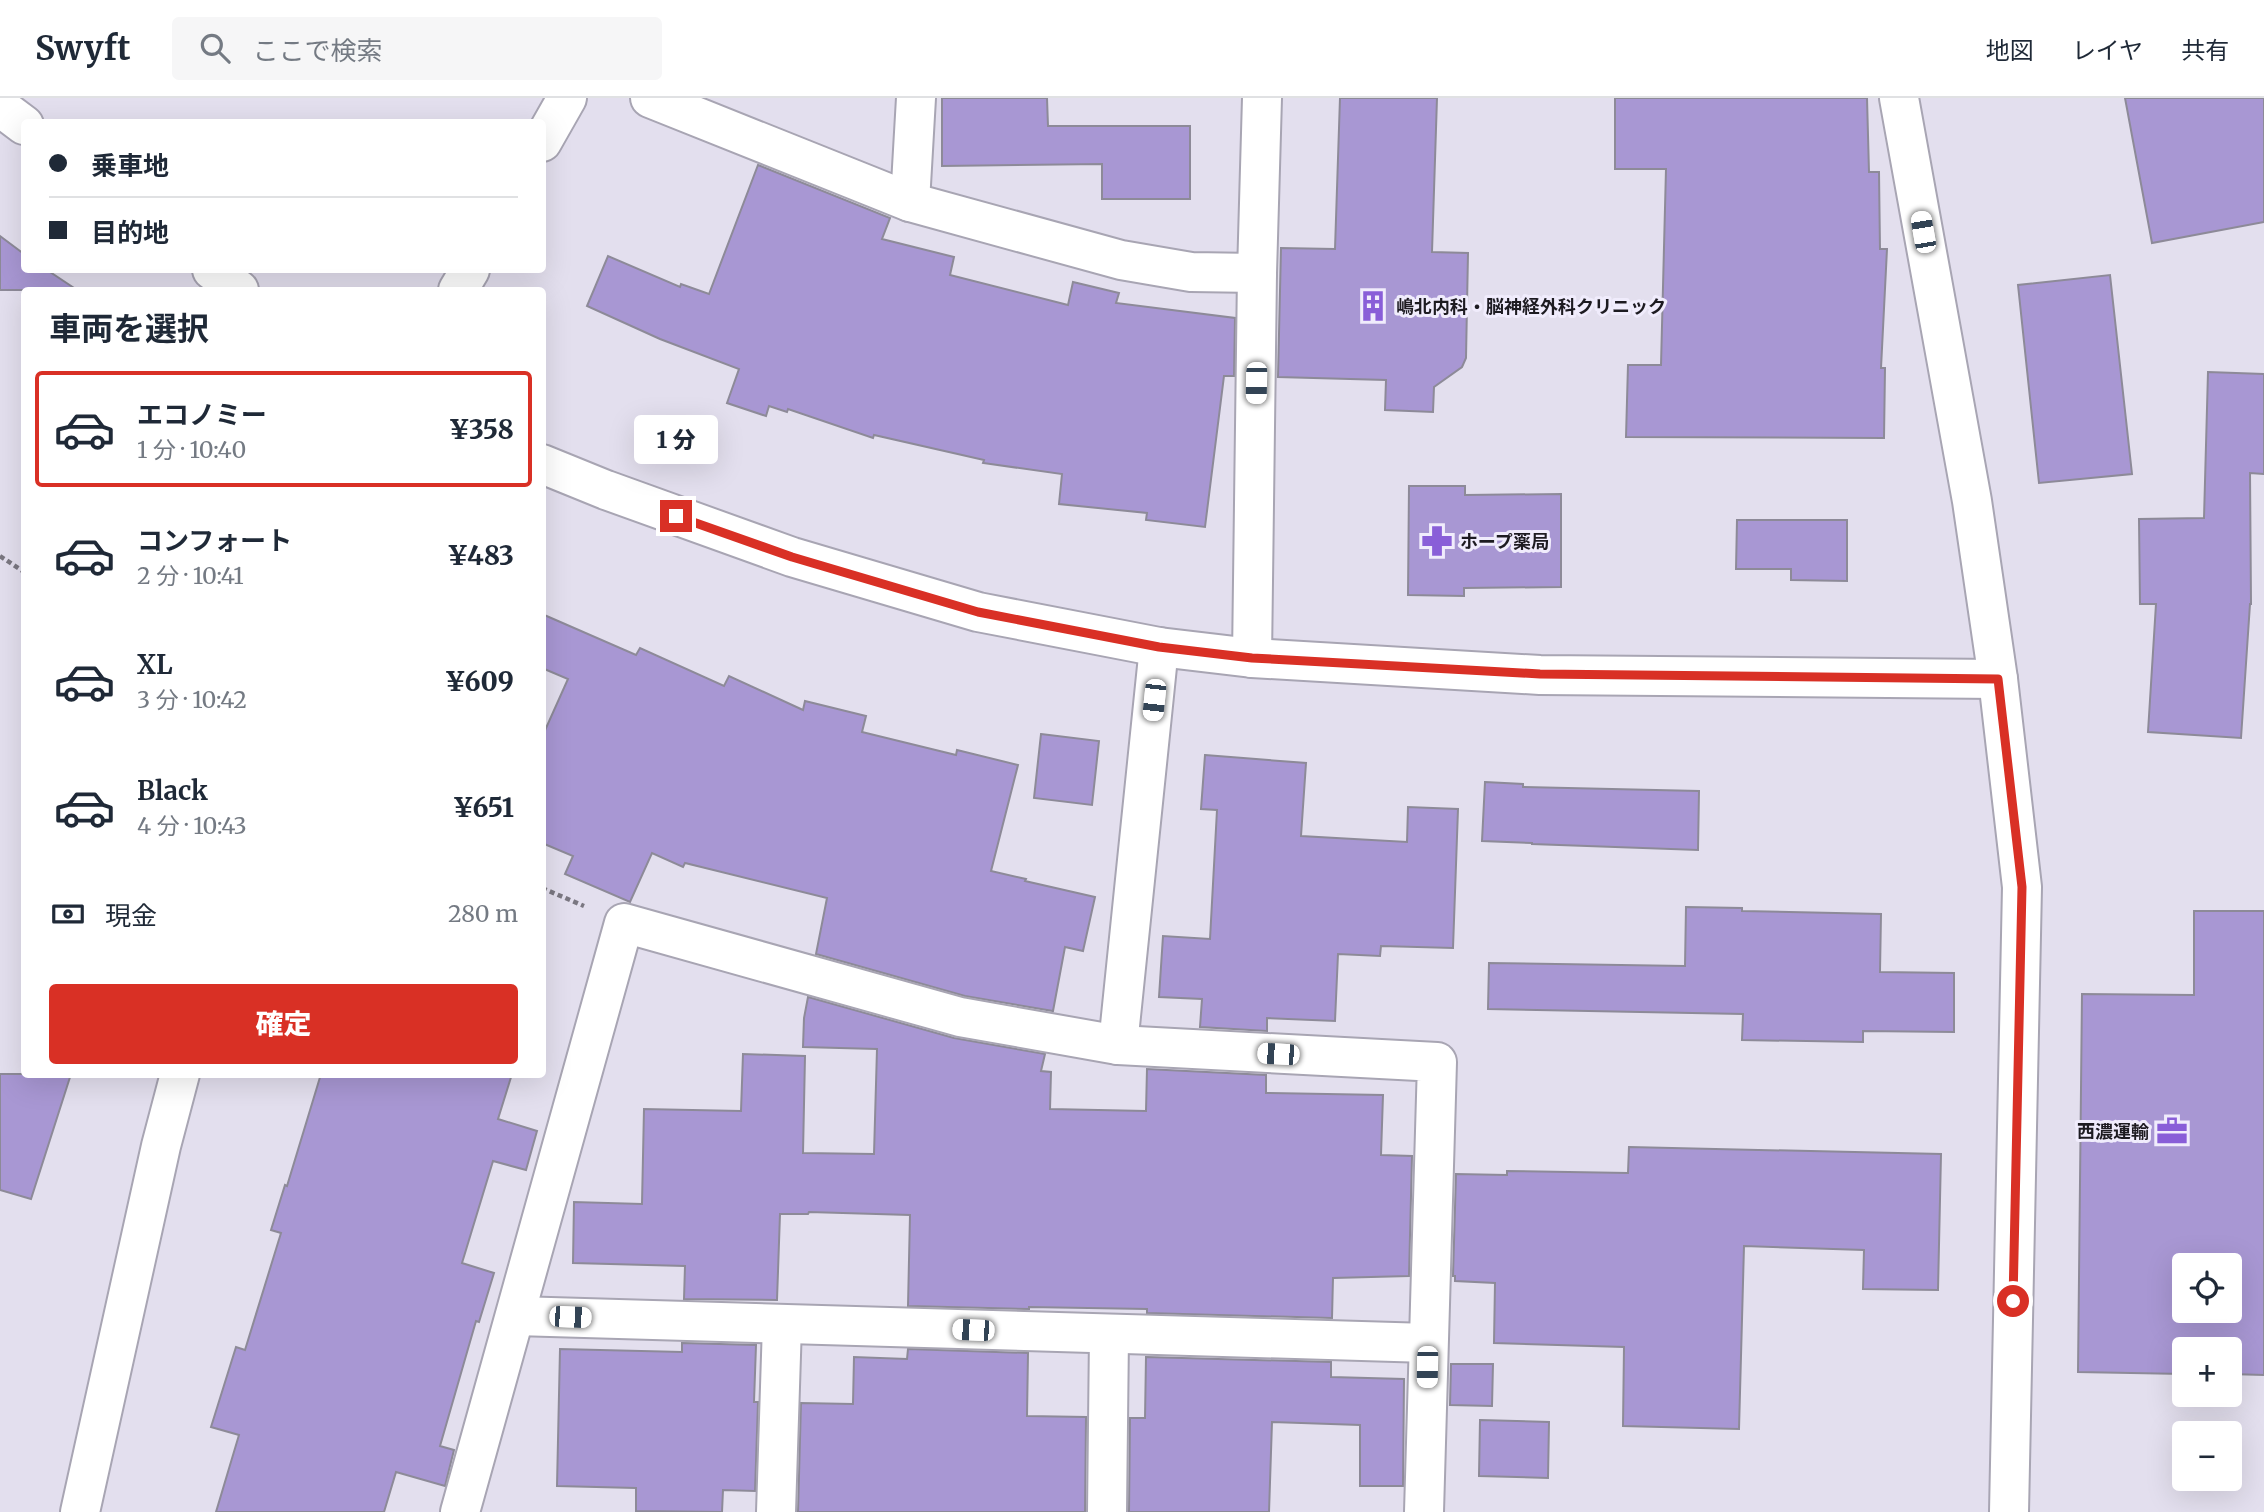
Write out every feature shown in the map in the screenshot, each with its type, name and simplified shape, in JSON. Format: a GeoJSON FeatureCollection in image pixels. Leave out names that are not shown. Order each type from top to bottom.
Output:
{"type":"FeatureCollection","features":[{"type":"Feature","properties":{"kind":"street"},"geometry":{"type":"LineString","coordinates":[[546,135],[568,98]]}},
{"type":"Feature","properties":{"kind":"street"},"geometry":{"type":"LineString","coordinates":[[650,98],[910,202],[1121,260],[1191,272],[1257,273]]}},
{"type":"Feature","properties":{"kind":"street"},"geometry":{"type":"LineString","coordinates":[[910,202],[916,98]]}},
{"type":"Feature","properties":{"kind":"street"},"geometry":{"type":"LineString","coordinates":[[1252,658],[1262,98]]}},
{"type":"Feature","properties":{"kind":"street"},"geometry":{"type":"LineString","coordinates":[[1899,98],[1972,501],[1998,679],[2022,887],[2009,1512]]}},
{"type":"Feature","properties":{"kind":"street"},"geometry":{"type":"LineString","coordinates":[[0,107],[21,123]]}},
{"type":"Feature","properties":{"kind":"street"},"geometry":{"type":"LineString","coordinates":[[216,273],[235,287]]}},
{"type":"Feature","properties":{"kind":"street"},"geometry":{"type":"LineString","coordinates":[[546,466],[606,490],[806,561],[978,612],[1159,647],[1252,658],[1540,674],[1998,679]]}},
{"type":"Feature","properties":{"kind":"street"},"geometry":{"type":"LineString","coordinates":[[1118,1045],[1159,647]]}},
{"type":"Feature","properties":{"kind":"street"},"geometry":{"type":"LineString","coordinates":[[460,1512],[624,923],[960,1017],[1118,1045],[1437,1062],[1424,1512]]}},
{"type":"Feature","properties":{"kind":"street"},"geometry":{"type":"LineString","coordinates":[[80,1512],[161,1146],[179,1078]]}},
{"type":"Feature","properties":{"kind":"street"},"geometry":{"type":"LineString","coordinates":[[516,1316],[1428,1343]]}},
{"type":"Feature","properties":{"kind":"street"},"geometry":{"type":"LineString","coordinates":[[776,1512],[782,1324]]}},
{"type":"Feature","properties":{"kind":"street"},"geometry":{"type":"LineString","coordinates":[[1107,1512],[1109,1335]]}},
{"type":"Feature","properties":{"kind":"path"},"geometry":{"type":"LineString","coordinates":[[0,556],[21,570]]}},
{"type":"Feature","properties":{"kind":"building"},"geometry":{"type":"Polygon","coordinates":[[[942,98],[1047,98],[1048,126],[1190,126],[1190,199],[1102,199],[1102,164],[942,166],[942,98]]]}},
{"type":"Feature","properties":{"kind":"building","name":"嶋北内科・脳神経外科クリニック"},"geometry":{"type":"Polygon","coordinates":[[[1340,98],[1437,98],[1432,252],[1468,253],[1466,358],[1462,367],[1434,387],[1433,412],[1385,410],[1386,380],[1278,377],[1281,248],[1335,249],[1340,98]]]}},
{"type":"Feature","properties":{"kind":"building"},"geometry":{"type":"Polygon","coordinates":[[[1615,98],[1867,98],[1869,172],[1879,172],[1880,249],[1887,249],[1881,368],[1885,368],[1884,438],[1626,437],[1628,365],[1661,365],[1666,169],[1615,169],[1615,98]]]}},
{"type":"Feature","properties":{"kind":"building"},"geometry":{"type":"Polygon","coordinates":[[[2125,98],[2264,98],[2264,222],[2152,243],[2125,98]]]}},
{"type":"Feature","properties":{"kind":"building"},"geometry":{"type":"Polygon","coordinates":[[[758,165],[890,218],[882,239],[954,257],[950,275],[1068,305],[1073,282],[1119,293],[1116,303],[1235,318],[1234,376],[1224,376],[1205,527],[1146,520],[1147,513],[1059,504],[1062,474],[983,463],[984,460],[874,435],[873,438],[788,409],[787,412],[769,406],[766,416],[727,403],[739,369],[660,339],[587,306],[608,256],[680,287],[681,284],[709,294],[758,165]]]}},
{"type":"Feature","properties":{"kind":"building"},"geometry":{"type":"Polygon","coordinates":[[[0,236],[21,252],[21,273],[52,273],[72,287],[21,287],[21,290],[0,290],[0,236]]]}},
{"type":"Feature","properties":{"kind":"building"},"geometry":{"type":"Polygon","coordinates":[[[2110,275],[2132,474],[2039,483],[2018,285],[2110,275]]]}},
{"type":"Feature","properties":{"kind":"building"},"geometry":{"type":"Polygon","coordinates":[[[2208,372],[2264,374],[2264,474],[2250,473],[2251,604],[2241,738],[2148,732],[2156,604],[2140,604],[2139,519],[2204,518],[2208,372]]]}},
{"type":"Feature","properties":{"kind":"building"},"geometry":{"type":"Polygon","coordinates":[[[1409,486],[1465,486],[1465,495],[1561,494],[1561,587],[1464,588],[1464,596],[1408,595],[1409,486]]]}},
{"type":"Feature","properties":{"kind":"building"},"geometry":{"type":"Polygon","coordinates":[[[1737,520],[1847,520],[1847,581],[1791,580],[1791,569],[1736,569],[1737,520]]]}},
{"type":"Feature","properties":{"kind":"building"},"geometry":{"type":"Polygon","coordinates":[[[546,616],[636,655],[640,648],[724,686],[729,676],[803,710],[805,701],[866,716],[862,732],[956,755],[957,750],[1018,765],[991,871],[1095,897],[1083,951],[1065,947],[1053,1011],[965,996],[816,954],[827,898],[685,863],[683,867],[652,853],[630,902],[565,874],[573,856],[546,845],[546,728],[568,679],[546,670],[546,616]]]}},
{"type":"Feature","properties":{"kind":"building"},"geometry":{"type":"Polygon","coordinates":[[[1041,734],[1099,741],[1092,805],[1034,798],[1041,734]]]}},
{"type":"Feature","properties":{"kind":"building"},"geometry":{"type":"Polygon","coordinates":[[[1205,755],[1306,763],[1301,836],[1407,842],[1408,807],[1458,809],[1453,948],[1381,946],[1380,956],[1338,954],[1335,1021],[1267,1018],[1267,1031],[1200,1027],[1202,999],[1159,997],[1163,936],[1210,939],[1217,810],[1201,809],[1205,755]]]}},
{"type":"Feature","properties":{"kind":"building"},"geometry":{"type":"Polygon","coordinates":[[[1485,782],[1523,784],[1523,787],[1699,791],[1698,850],[1482,841],[1485,782]]]}},
{"type":"Feature","properties":{"kind":"building"},"geometry":{"type":"Polygon","coordinates":[[[1686,907],[1881,914],[1880,972],[1954,973],[1954,1032],[1863,1031],[1863,1042],[1742,1040],[1743,1014],[1488,1009],[1489,963],[1685,966],[1686,907]]]}},
{"type":"Feature","properties":{"kind":"building","name":"西濃運輸"},"geometry":{"type":"Polygon","coordinates":[[[2194,911],[2264,911],[2264,1375],[2242,1374],[2242,1337],[2172,1337],[2172,1374],[2078,1372],[2082,994],[2194,995],[2194,911]]]}},
{"type":"Feature","properties":{"kind":"building"},"geometry":{"type":"Polygon","coordinates":[[[808,997],[954,1038],[1045,1054],[1041,1071],[1051,1072],[1050,1109],[1146,1111],[1147,1069],[1266,1075],[1266,1093],[1383,1095],[1381,1155],[1412,1156],[1409,1276],[1333,1278],[1332,1318],[1147,1313],[1147,1309],[908,1306],[910,1215],[809,1212],[780,1214],[777,1300],[684,1299],[685,1266],[573,1263],[574,1202],[642,1204],[644,1109],[741,1111],[743,1054],[805,1056],[803,1153],[874,1154],[877,1049],[803,1047],[808,997]]]}},
{"type":"Feature","properties":{"kind":"building"},"geometry":{"type":"Polygon","coordinates":[[[0,1074],[21,1074],[21,1078],[70,1078],[31,1199],[0,1190],[0,1074]]]}},
{"type":"Feature","properties":{"kind":"building"},"geometry":{"type":"Polygon","coordinates":[[[320,1078],[511,1078],[498,1119],[537,1131],[526,1170],[493,1161],[462,1263],[494,1273],[479,1322],[476,1321],[440,1446],[454,1450],[445,1486],[396,1472],[384,1512],[216,1512],[239,1435],[211,1427],[236,1347],[245,1350],[281,1233],[271,1230],[285,1185],[287,1186],[320,1078]]]}},
{"type":"Feature","properties":{"kind":"building"},"geometry":{"type":"Polygon","coordinates":[[[1629,1147],[1941,1154],[1938,1290],[1863,1289],[1864,1250],[1744,1246],[1739,1429],[1623,1426],[1624,1347],[1494,1343],[1495,1283],[1455,1281],[1453,1276],[1456,1174],[1507,1175],[1507,1171],[1628,1173],[1629,1147]]]}},
{"type":"Feature","properties":{"kind":"building"},"geometry":{"type":"Polygon","coordinates":[[[682,1343],[756,1345],[754,1402],[758,1402],[755,1491],[723,1490],[722,1512],[636,1511],[636,1488],[557,1486],[560,1349],[682,1352],[682,1343]]]}},
{"type":"Feature","properties":{"kind":"building"},"geometry":{"type":"Polygon","coordinates":[[[908,1349],[1028,1353],[1027,1416],[1086,1417],[1085,1512],[798,1512],[801,1403],[853,1404],[854,1357],[907,1359],[908,1349]]]}},
{"type":"Feature","properties":{"kind":"building"},"geometry":{"type":"Polygon","coordinates":[[[1146,1357],[1331,1362],[1331,1377],[1404,1379],[1403,1486],[1360,1486],[1360,1425],[1272,1422],[1269,1512],[1129,1512],[1130,1418],[1145,1418],[1146,1357]]]}},
{"type":"Feature","properties":{"kind":"building"},"geometry":{"type":"Polygon","coordinates":[[[1451,1364],[1493,1364],[1492,1406],[1450,1405],[1451,1364]]]}},
{"type":"Feature","properties":{"kind":"building"},"geometry":{"type":"Polygon","coordinates":[[[1480,1420],[1549,1422],[1548,1478],[1479,1476],[1480,1420]]]}},
{"type":"Feature","properties":{"kind":"place","name":"嶋北内科・脳神経外科クリニック"},"geometry":{"type":"Point","coordinates":[1373,306]}},
{"type":"Feature","properties":{"kind":"place","name":"ホープ薬局"},"geometry":{"type":"Point","coordinates":[1437,541]}},
{"type":"Feature","properties":{"kind":"place","name":"西濃運輸"},"geometry":{"type":"Point","coordinates":[2172,1131]}},
{"type":"Feature","properties":{"kind":"route"},"geometry":{"type":"LineString","coordinates":[[676,516],[792,557],[978,612],[1159,647],[1252,658],[1540,674],[1998,679],[2022,887],[2013,1301]]}}]}
